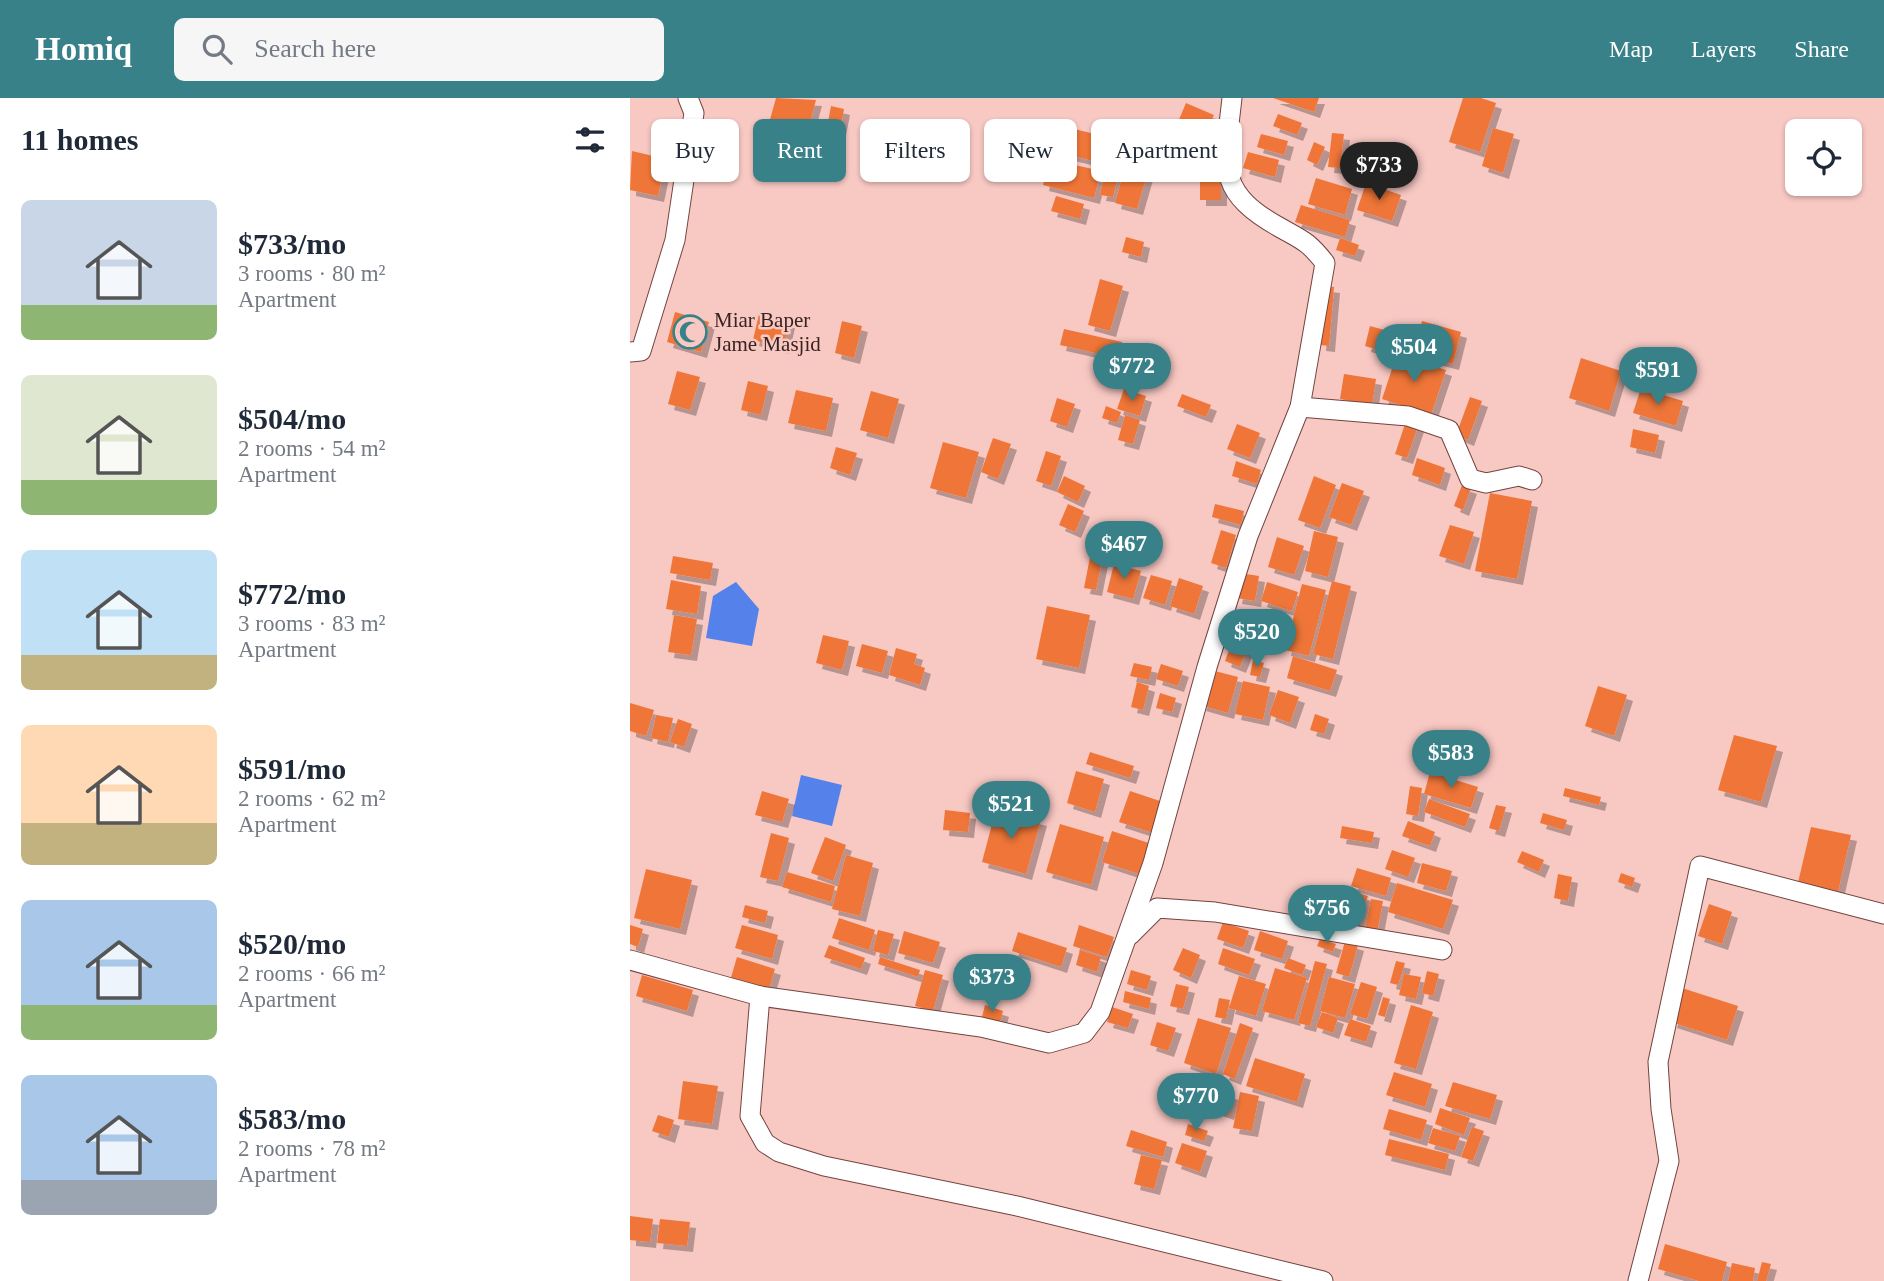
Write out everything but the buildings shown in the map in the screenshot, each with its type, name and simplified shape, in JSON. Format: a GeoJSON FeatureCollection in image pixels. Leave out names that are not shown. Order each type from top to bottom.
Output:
{"type":"FeatureCollection","features":[{"type":"Feature","properties":{"kind":"street"},"geometry":{"type":"LineString","coordinates":[[630,352],[641,351],[676,240],[694,113],[688,98]]}},
{"type":"Feature","properties":{"kind":"street"},"geometry":{"type":"LineString","coordinates":[[630,960],[760,996],[981,1027],[1049,1042],[1084,1033],[1100,1012],[1153,863],[1207,667],[1248,536],[1300,407],[1325,263],[1311,244],[1245,206],[1229,180],[1226,151],[1232,98]]}},
{"type":"Feature","properties":{"kind":"street"},"geometry":{"type":"LineString","coordinates":[[1300,407],[1408,416],[1449,430],[1470,479],[1486,483],[1519,476],[1532,480]]}},
{"type":"Feature","properties":{"kind":"street"},"geometry":{"type":"LineString","coordinates":[[1638,1281],[1669,1161],[1661,1110],[1658,1062],[1700,866],[1884,914]]}},
{"type":"Feature","properties":{"kind":"street"},"geometry":{"type":"LineString","coordinates":[[1126,938],[1157,908],[1215,912],[1442,950]]}},
{"type":"Feature","properties":{"kind":"street"},"geometry":{"type":"LineString","coordinates":[[760,996],[750,1116],[765,1143],[779,1152],[824,1167],[1017,1206],[1323,1281]]}},
{"type":"Feature","properties":{"kind":"water"},"geometry":{"type":"Polygon","coordinates":[[[736,582],[759,609],[752,646],[706,638],[713,596],[736,582]]]}},
{"type":"Feature","properties":{"kind":"water"},"geometry":{"type":"Polygon","coordinates":[[[801,775],[842,785],[832,826],[792,816],[801,775]]]}},
{"type":"Feature","properties":{"kind":"place","name":"Miar Baper Jame Masjid"},"geometry":{"type":"Point","coordinates":[690,332]}}]}
